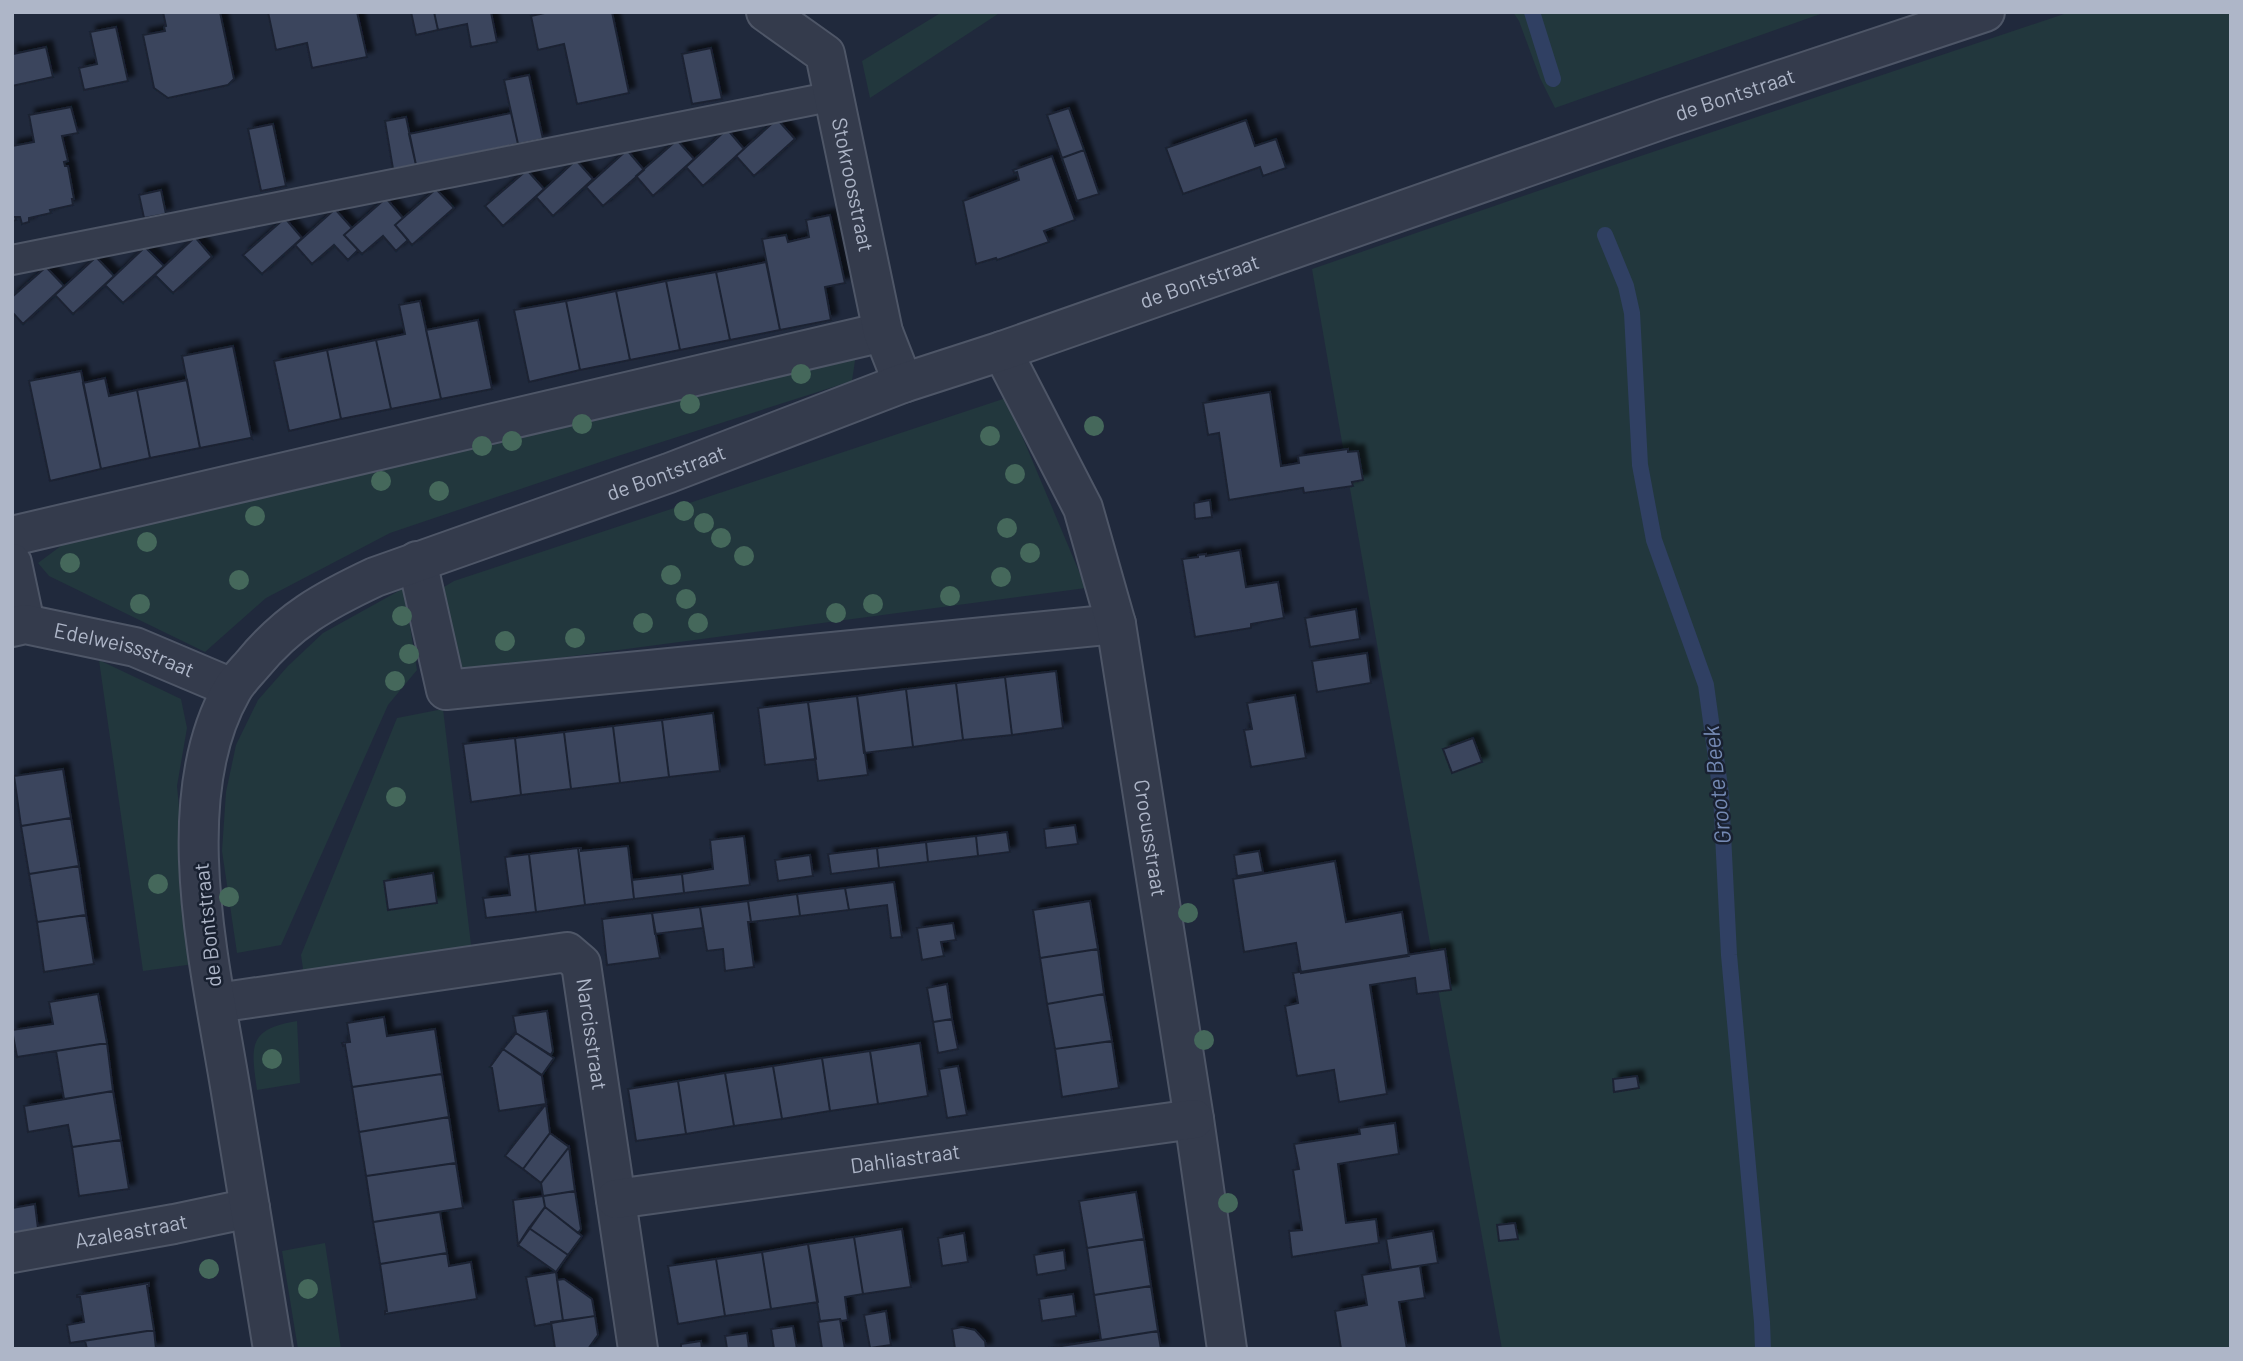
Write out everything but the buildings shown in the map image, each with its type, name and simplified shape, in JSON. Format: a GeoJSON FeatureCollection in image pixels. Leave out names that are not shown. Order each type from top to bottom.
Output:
{"type":"FeatureCollection","features":[{"type":"Feature","properties":{"kind":"street","name":"Stokroosstraat"},"geometry":{"type":"LineString","coordinates":[[766,12],[825,54],[883,332],[903,383]]}},
{"type":"Feature","properties":{"kind":"street","name":"de Bontstraat"},"geometry":{"type":"LineString","coordinates":[[273,1349],[202,908],[200,827],[201,790],[208,752],[218,720],[232,688],[284,630],[329,598],[375,576],[669,472],[903,383],[1002,351],[1666,118],[1985,12]]}},
{"type":"Feature","properties":{"kind":"street"},"geometry":{"type":"LineString","coordinates":[[12,536],[883,332]]}},
{"type":"Feature","properties":{"kind":"street","name":"Crocusstraat"},"geometry":{"type":"LineString","coordinates":[[1002,351],[1083,508],[1116,624],[1194,1119],[1227,1349]]}},
{"type":"Feature","properties":{"kind":"street"},"geometry":{"type":"LineString","coordinates":[[417,561],[446,690],[1116,624]]}},
{"type":"Feature","properties":{"kind":"street"},"geometry":{"type":"LineString","coordinates":[[12,563],[19,625]]}},
{"type":"Feature","properties":{"kind":"street","name":"Edelweissstraat"},"geometry":{"type":"LineString","coordinates":[[19,625],[135,647],[232,688]]}},
{"type":"Feature","properties":{"kind":"street","name":"Narcisstraat"},"geometry":{"type":"LineString","coordinates":[[217,1003],[566,951],[581,964],[638,1349]]}},
{"type":"Feature","properties":{"kind":"street","name":"Dahliastraat"},"geometry":{"type":"LineString","coordinates":[[616,1199],[1194,1119]]}},
{"type":"Feature","properties":{"kind":"street","name":"Azaleastraat"},"geometry":{"type":"LineString","coordinates":[[12,1253],[250,1208]]}},
{"type":"Feature","properties":{"kind":"lane"},"geometry":{"type":"LineString","coordinates":[[12,260],[834,96]]}},
{"type":"Feature","properties":{"kind":"green space"},"geometry":{"type":"Polygon","coordinates":[[[942,12],[1001,12],[870,98],[862,61],[942,12]]]}},
{"type":"Feature","properties":{"kind":"green space"},"geometry":{"type":"Polygon","coordinates":[[[1513,12],[1826,12],[1555,108],[1513,12]]]}},
{"type":"Feature","properties":{"kind":"green space"},"geometry":{"type":"Polygon","coordinates":[[[2070,12],[2231,12],[2231,1349],[1502,1349],[1312,269],[2070,12]]]}},
{"type":"Feature","properties":{"kind":"green space"},"geometry":{"type":"Polygon","coordinates":[[[856,354],[852,381],[390,533],[266,598],[205,652],[49,576],[38,563],[93,522],[856,354]]]}},
{"type":"Feature","properties":{"kind":"green space"},"geometry":{"type":"Polygon","coordinates":[[[1006,398],[1086,588],[460,671],[441,613],[444,587],[454,581],[1006,398]]]}},
{"type":"Feature","properties":{"kind":"green space"},"geometry":{"type":"Polygon","coordinates":[[[404,588],[417,670],[388,705],[281,945],[237,953],[222,851],[226,792],[236,745],[258,700],[288,666],[323,633],[404,588]]]}},
{"type":"Feature","properties":{"kind":"green space"},"geometry":{"type":"Polygon","coordinates":[[[99,660],[181,699],[187,728],[177,786],[194,964],[143,971],[99,660]]]}},
{"type":"Feature","properties":{"kind":"green space"},"geometry":{"type":"Polygon","coordinates":[[[443,709],[472,953],[305,983],[301,955],[397,718],[443,709]]]}},
{"type":"Feature","properties":{"kind":"green space"},"geometry":{"type":"Polygon","coordinates":[[[297,1021],[300,1083],[257,1090],[254,1062],[256,1042],[269,1029],[297,1021]]]}},
{"type":"Feature","properties":{"kind":"green space"},"geometry":{"type":"Polygon","coordinates":[[[325,1243],[341,1349],[298,1349],[282,1251],[325,1243]]]}},
{"type":"Feature","properties":{"kind":"waterway","name":"Groote Beek"},"geometry":{"type":"LineString","coordinates":[[1532,12],[1553,79]]}},
{"type":"Feature","properties":{"kind":"waterway","name":"Groote Beek"},"geometry":{"type":"LineString","coordinates":[[1605,235],[1626,286],[1632,313],[1640,465],[1654,540],[1706,685],[1721,794],[1729,955],[1763,1349]]}}]}
